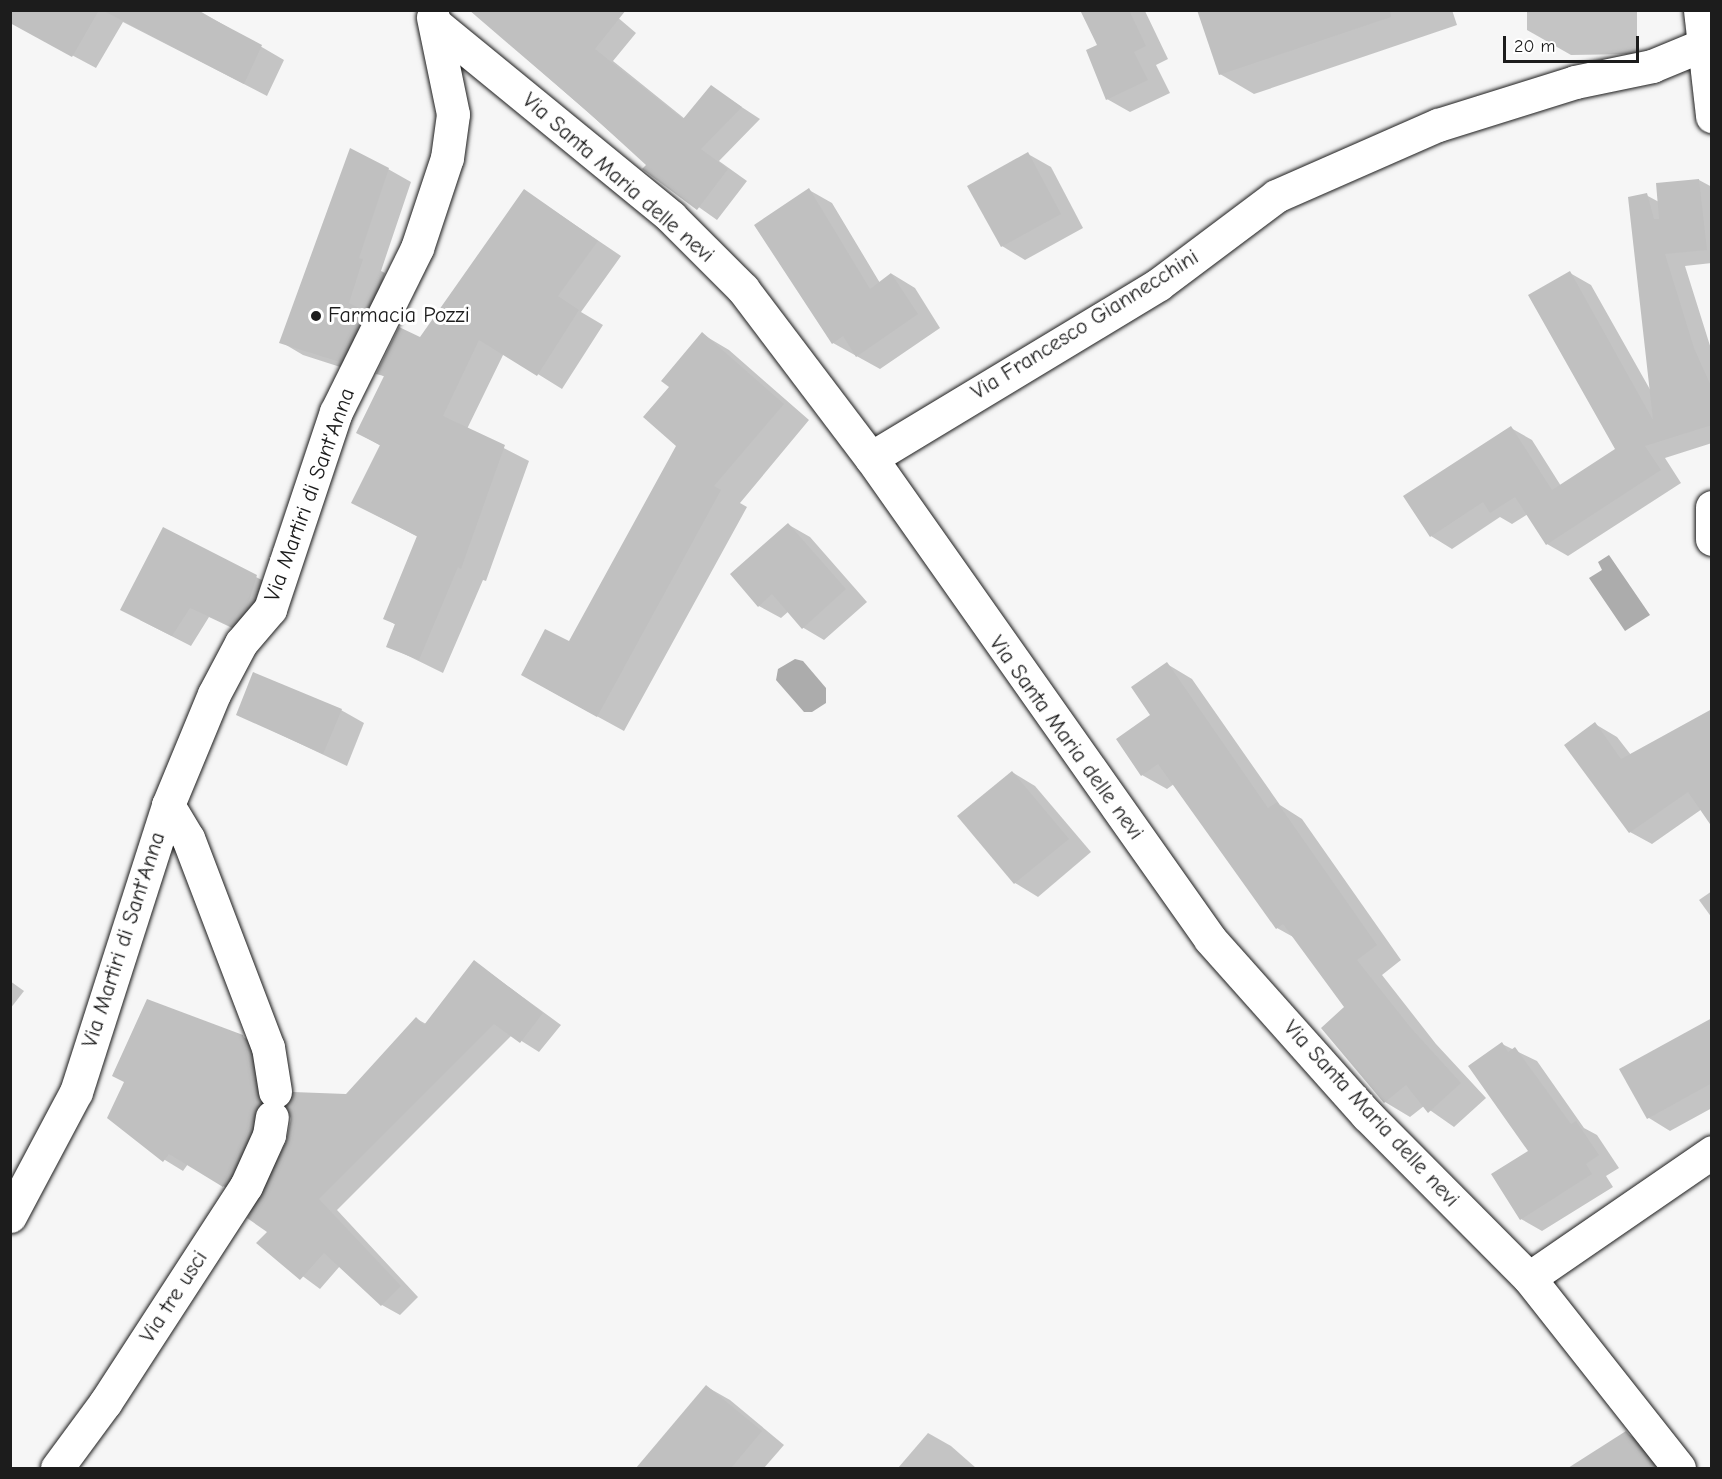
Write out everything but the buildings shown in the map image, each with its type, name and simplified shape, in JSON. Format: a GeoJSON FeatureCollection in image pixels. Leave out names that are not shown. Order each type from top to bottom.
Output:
{"type":"FeatureCollection","features":[{"type":"Feature","properties":{"kind":"street"},"geometry":{"type":"LineString","coordinates":[[1700,10],[1712,117]]}},
{"type":"Feature","properties":{"kind":"street","name":"Via Santa Maria delle nevi"},"geometry":{"type":"LineString","coordinates":[[434,18],[671,217],[743,289],[871,458],[1210,939],[1367,1115],[1529,1278],[1679,1468]]}},
{"type":"Feature","properties":{"kind":"street","name":"Via Martiri di Sant'Anna"},"geometry":{"type":"LineString","coordinates":[[10,1216],[76,1092],[168,805],[214,694],[241,644],[270,609],[336,412],[417,248],[447,158],[453,114],[434,18]]}},
{"type":"Feature","properties":{"kind":"street","name":"Via Francesco Giannecchini"},"geometry":{"type":"LineString","coordinates":[[871,458],[1159,284],[1276,196],[1438,125],[1575,82],[1652,66],[1703,45]]}},
{"type":"Feature","properties":{"kind":"street"},"geometry":{"type":"LineString","coordinates":[[1712,507],[1712,539]]}},
{"type":"Feature","properties":{"kind":"street","name":"Via tre usci"},"geometry":{"type":"LineString","coordinates":[[57,1468],[105,1403],[246,1186],[269,1135],[274,1104],[268,1047],[209,898],[188,838],[168,805]]}},
{"type":"Feature","properties":{"kind":"street"},"geometry":{"type":"LineString","coordinates":[[1529,1278],[1712,1152]]}},
{"type":"Feature","properties":{"kind":"shaded area"},"geometry":{"type":"Polygon","coordinates":[[[1609,555],[1650,615],[1625,631],[1589,578],[1602,570],[1598,562],[1609,555]]]}},
{"type":"Feature","properties":{"kind":"shaded area"},"geometry":{"type":"Polygon","coordinates":[[[795,659],[803,661],[826,688],[826,703],[812,712],[804,712],[776,680],[778,669],[795,659]]]}},
{"type":"Feature","properties":{"kind":"place","name":"Farmacia Pozzi"},"geometry":{"type":"Point","coordinates":[316,316]}}]}
